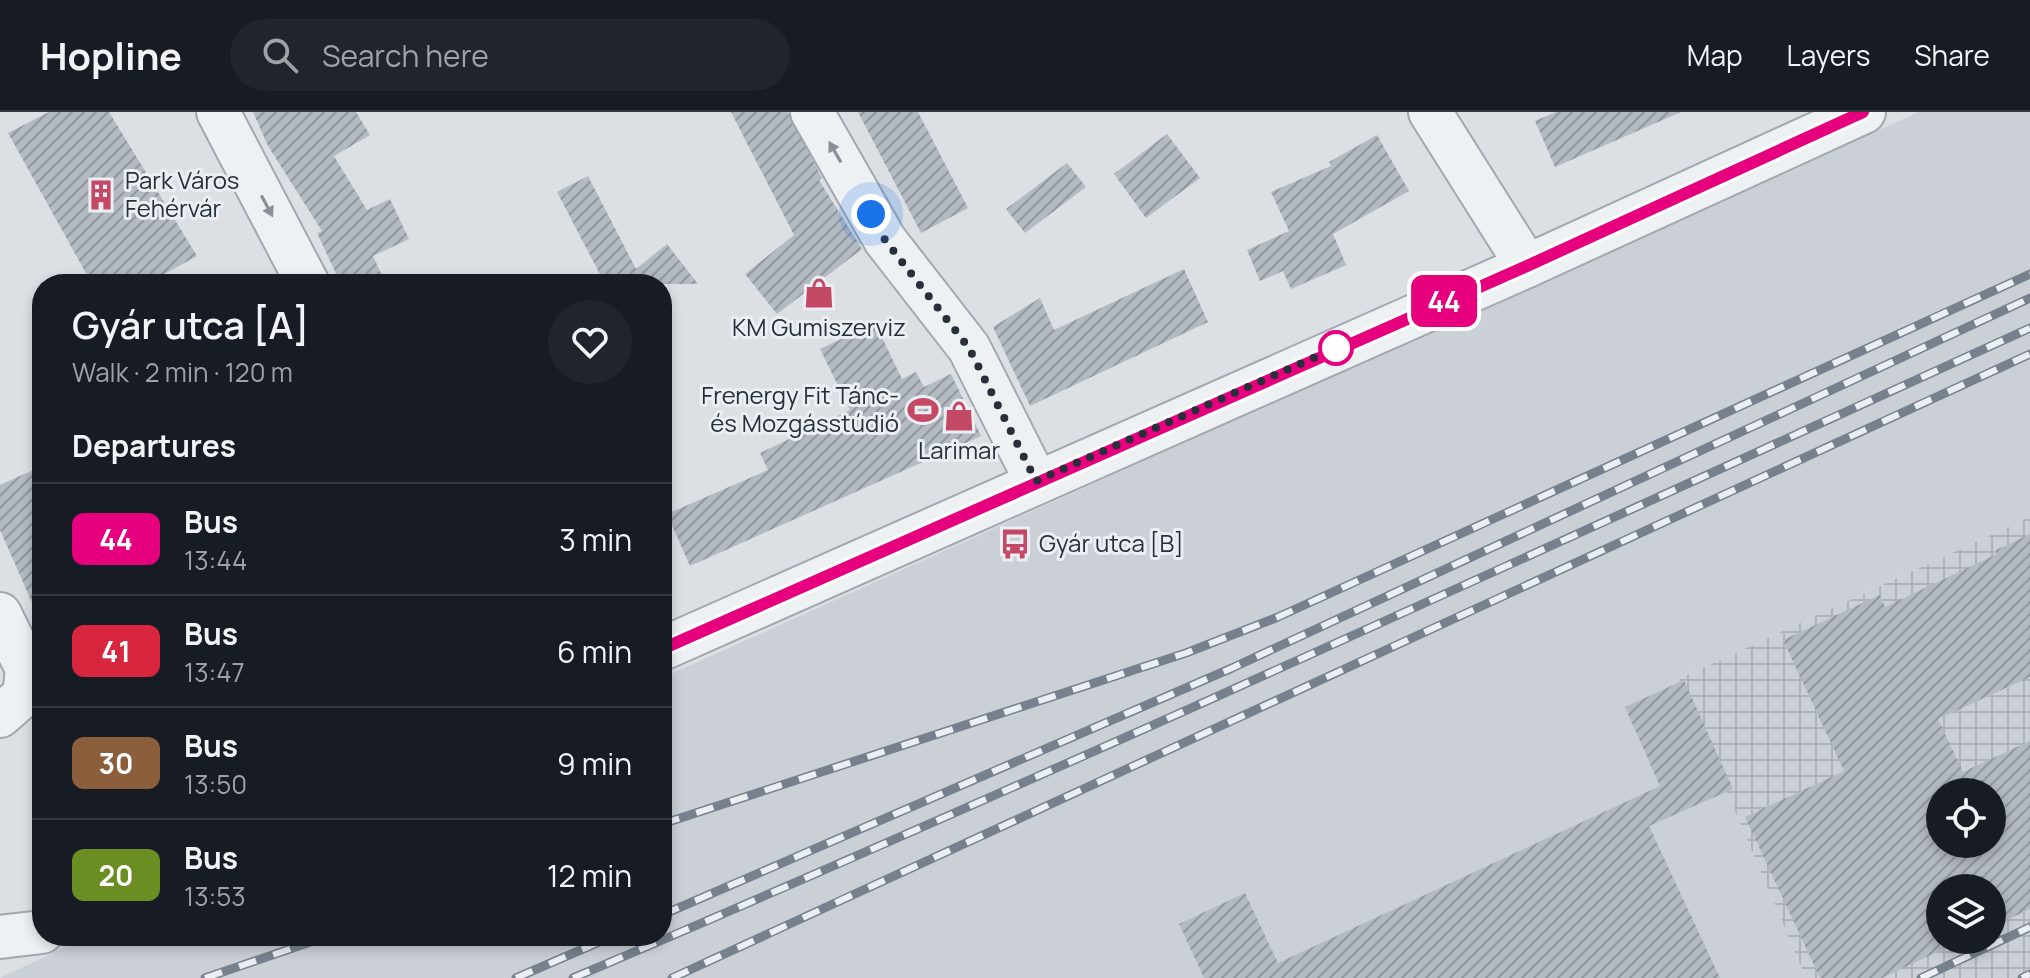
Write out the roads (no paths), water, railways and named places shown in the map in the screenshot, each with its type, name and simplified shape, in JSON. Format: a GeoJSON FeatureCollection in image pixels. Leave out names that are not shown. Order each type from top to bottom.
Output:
{"type":"FeatureCollection","features":[{"type":"Feature","properties":{"kind":"street"},"geometry":{"type":"LineString","coordinates":[[218,112],[303,274]]}},
{"type":"Feature","properties":{"kind":"street"},"geometry":{"type":"LineString","coordinates":[[812,112],[885,240],[969,348],[1036,481]]}},
{"type":"Feature","properties":{"kind":"street"},"geometry":{"type":"LineString","coordinates":[[1430,112],[1527,266]]}},
{"type":"Feature","properties":{"kind":"street"},"geometry":{"type":"LineString","coordinates":[[672,645],[1527,266],[1864,112]]}},
{"type":"Feature","properties":{"kind":"street"},"geometry":{"type":"LineString","coordinates":[[0,614],[27,669],[24,695],[0,716]]}},
{"type":"Feature","properties":{"kind":"street"},"geometry":{"type":"LineString","coordinates":[[0,937],[32,933]]}},
{"type":"Feature","properties":{"kind":"railway"},"geometry":{"type":"LineString","coordinates":[[672,821],[1186,653],[1278,617],[2030,274]]}},
{"type":"Feature","properties":{"kind":"railway"},"geometry":{"type":"LineString","coordinates":[[672,911],[1232,668],[2030,298]]}},
{"type":"Feature","properties":{"kind":"railway"},"geometry":{"type":"LineString","coordinates":[[672,935],[1122,739],[2030,328]]}},
{"type":"Feature","properties":{"kind":"railway"},"geometry":{"type":"LineString","coordinates":[[672,978],[2030,354]]}},
{"type":"Feature","properties":{"kind":"railway"},"geometry":{"type":"LineString","coordinates":[[1921,978],[2030,927]]}},
{"type":"Feature","properties":{"kind":"railway"},"geometry":{"type":"LineString","coordinates":[[205,978],[299,946]]}},
{"type":"Feature","properties":{"kind":"railway"},"geometry":{"type":"LineString","coordinates":[[516,978],[590,946]]}},
{"type":"Feature","properties":{"kind":"railway"},"geometry":{"type":"LineString","coordinates":[[573,978],[647,946]]}},
{"type":"Feature","properties":{"kind":"railway"},"geometry":{"type":"LineString","coordinates":[[2022,978],[2030,974]]}},
{"type":"Feature","properties":{"kind":"place","name":"Park Város Fehérvár"},"geometry":{"type":"Point","coordinates":[101,195]}},
{"type":"Feature","properties":{"kind":"place","name":"KM Gumiszerviz"},"geometry":{"type":"Point","coordinates":[819,293]}},
{"type":"Feature","properties":{"kind":"place","name":"Frenergy Fit Tánc- és Mozgásstúdió"},"geometry":{"type":"Point","coordinates":[923,410]}},
{"type":"Feature","properties":{"kind":"place","name":"Larimar"},"geometry":{"type":"Point","coordinates":[959,416]}},
{"type":"Feature","properties":{"kind":"place","name":"Gyár utca [B]"},"geometry":{"type":"Point","coordinates":[1015,544]}}]}
